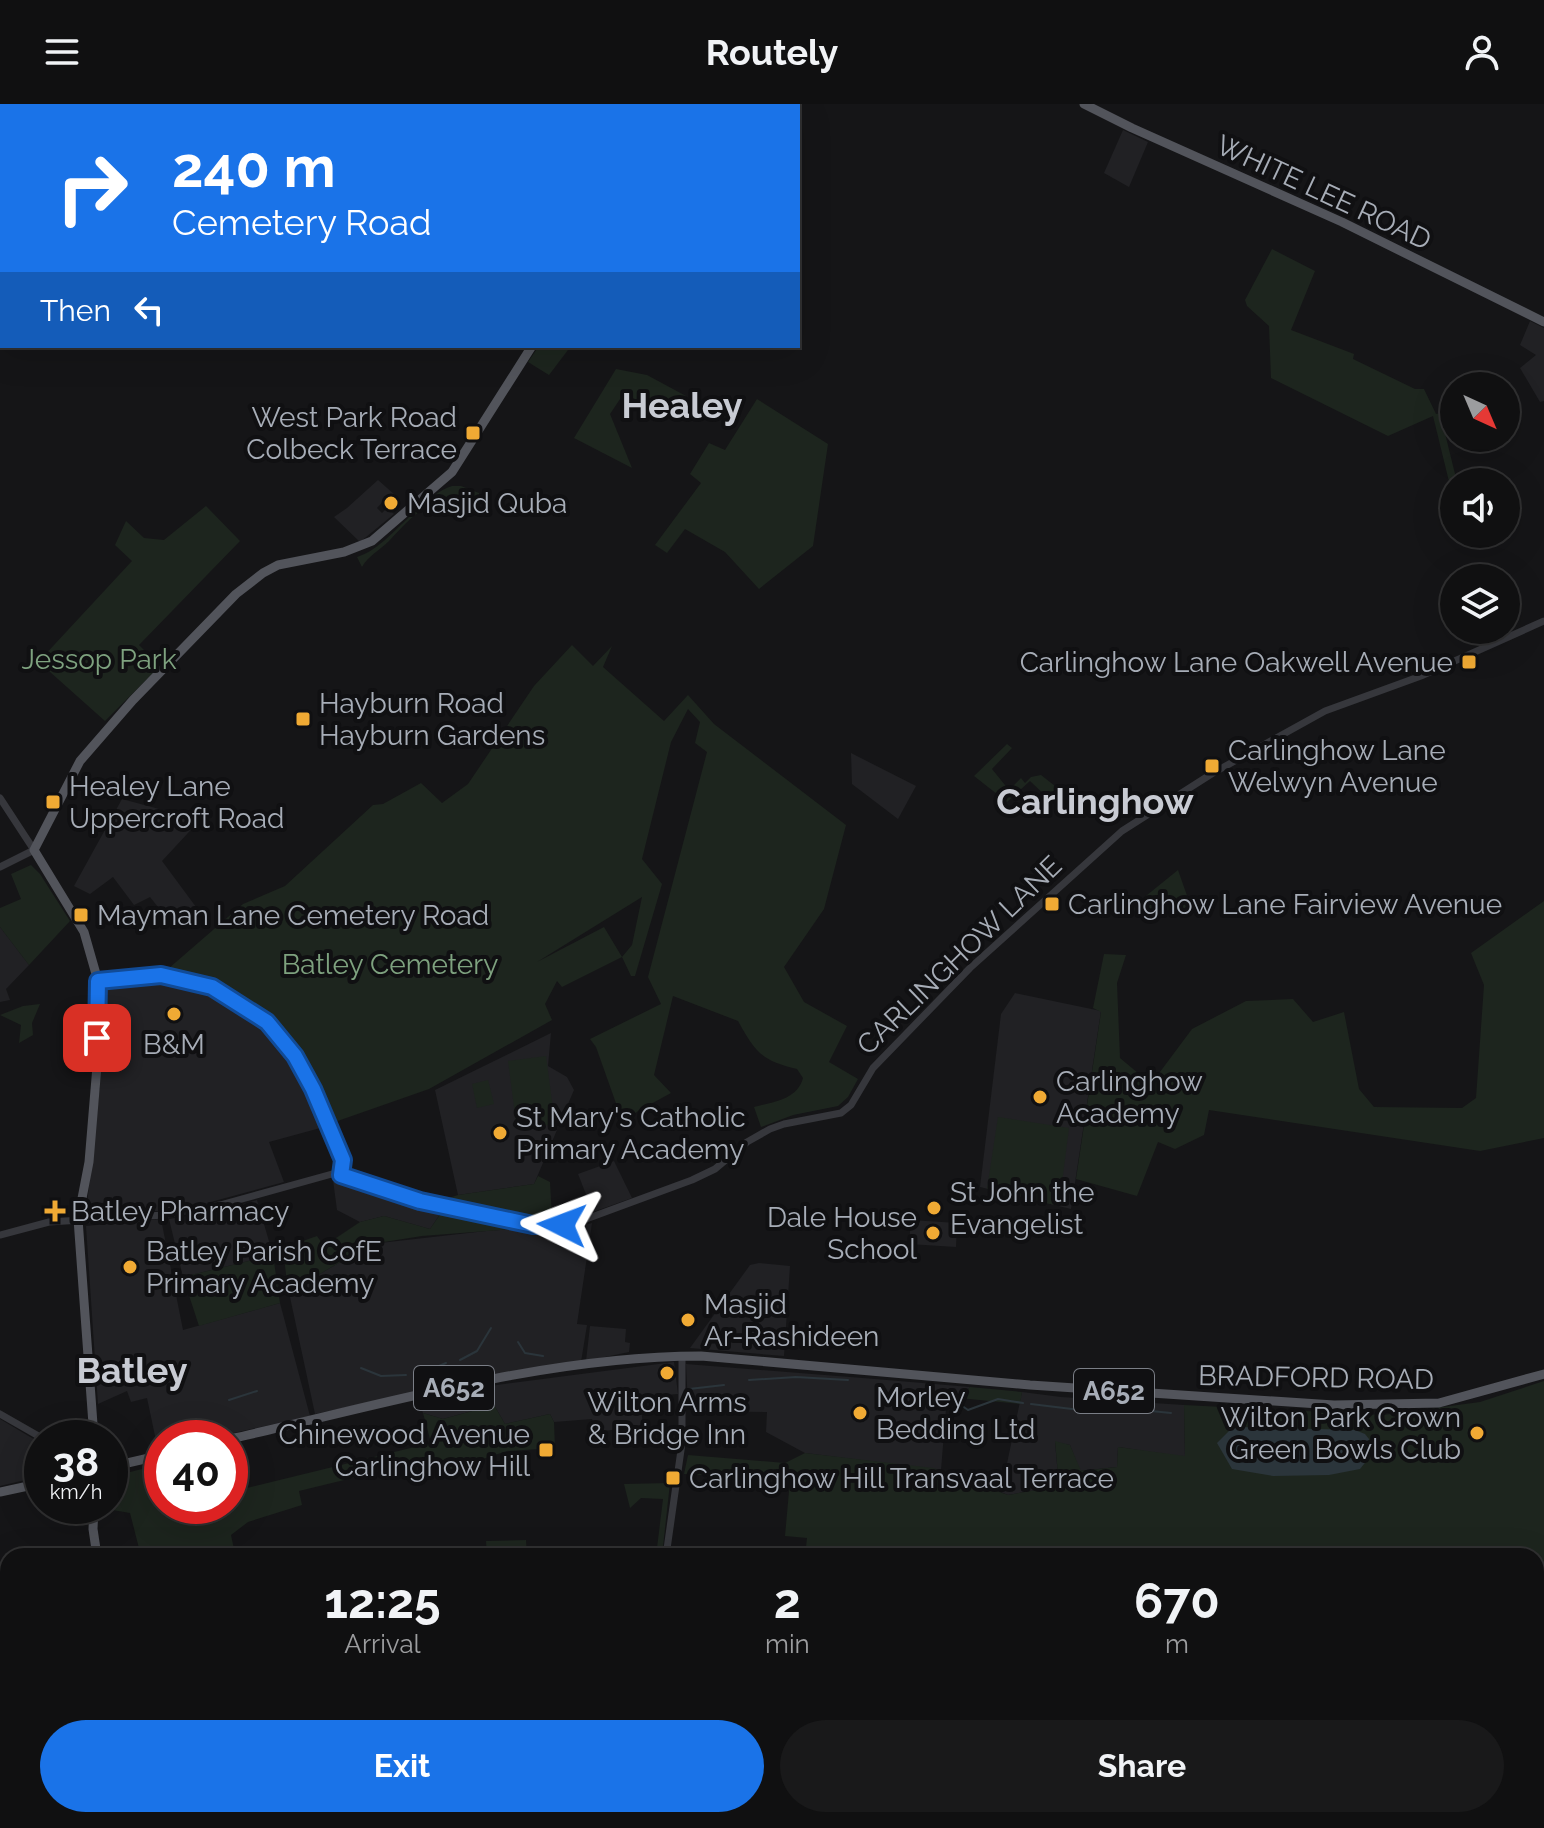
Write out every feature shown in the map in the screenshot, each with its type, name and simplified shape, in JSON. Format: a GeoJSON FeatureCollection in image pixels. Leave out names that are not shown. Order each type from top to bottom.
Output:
{"type":"FeatureCollection","features":[{"type":"Feature","properties":{"kind":"main road","name":"WHITE LEE ROAD"},"geometry":{"type":"LineString","coordinates":[[1084,104],[1342,222],[1544,322]]}},
{"type":"Feature","properties":{"kind":"main road"},"geometry":{"type":"LineString","coordinates":[[93,1420],[78,1219],[91,1139],[97,1066],[98,981],[84,932],[34,850],[80,761],[133,700],[217,613],[267,570],[287,561],[344,552],[372,541],[452,472],[531,348]]}},
{"type":"Feature","properties":{"kind":"main road","name":"BRADFORD ROAD"},"geometry":{"type":"LineString","coordinates":[[248,1435],[513,1376],[649,1357],[760,1360],[1198,1398],[1334,1405],[1439,1403],[1544,1374]]}},
{"type":"Feature","properties":{"kind":"main road"},"geometry":{"type":"LineString","coordinates":[[0,1492],[24,1487]]}},
{"type":"Feature","properties":{"kind":"main road"},"geometry":{"type":"LineString","coordinates":[[95,1524],[97,1548]]}},
{"type":"Feature","properties":{"kind":"street","name":"CARLINGHOW LANE"},"geometry":{"type":"LineString","coordinates":[[341,1175],[434,1204],[533,1225],[562,1225],[708,1173],[747,1142],[770,1129],[841,1113],[851,1105],[873,1068],[970,968],[1122,831],[1213,773],[1325,711],[1421,676],[1544,621]]}},
{"type":"Feature","properties":{"kind":"street"},"geometry":{"type":"LineString","coordinates":[[0,798],[34,850],[0,867]]}},
{"type":"Feature","properties":{"kind":"street"},"geometry":{"type":"LineString","coordinates":[[0,1235],[49,1222],[164,1215],[223,1205],[332,1174],[341,1175],[343,1160],[313,1089],[295,1056],[267,1022],[212,987],[161,975],[98,981]]}},
{"type":"Feature","properties":{"kind":"street"},"geometry":{"type":"LineString","coordinates":[[667,1548],[682,1443],[682,1356]]}},
{"type":"Feature","properties":{"kind":"street"},"geometry":{"type":"LineString","coordinates":[[0,1414],[24,1428]]}},
{"type":"Feature","properties":{"kind":"shaded area"},"geometry":{"type":"Polygon","coordinates":[[[1123,130],[1148,142],[1129,187],[1104,173],[1123,130]]]}},
{"type":"Feature","properties":{"kind":"shaded area"},"geometry":{"type":"Polygon","coordinates":[[[1530,321],[1544,328],[1544,401],[1540,402],[1520,368],[1536,355],[1520,345],[1530,321]]]}},
{"type":"Feature","properties":{"kind":"shaded area"},"geometry":{"type":"Polygon","coordinates":[[[378,480],[395,495],[390,501],[386,498],[377,508],[382,513],[387,508],[394,514],[360,542],[334,517],[378,480]]]}},
{"type":"Feature","properties":{"kind":"shaded area"},"geometry":{"type":"Polygon","coordinates":[[[851,753],[916,786],[898,819],[852,784],[851,753]]]}},
{"type":"Feature","properties":{"kind":"shaded area"},"geometry":{"type":"Polygon","coordinates":[[[122,799],[200,820],[162,861],[196,907],[174,927],[150,897],[134,905],[113,877],[90,894],[74,886],[122,799]]]}},
{"type":"Feature","properties":{"kind":"shaded area"},"geometry":{"type":"Polygon","coordinates":[[[0,927],[29,965],[6,989],[10,1000],[0,1002],[0,927]]]}},
{"type":"Feature","properties":{"kind":"shaded area"},"geometry":{"type":"Polygon","coordinates":[[[158,981],[208,994],[266,1028],[304,1083],[324,1127],[269,1142],[284,1182],[207,1203],[161,1211],[86,1213],[100,1085],[104,987],[158,981]]]}},
{"type":"Feature","properties":{"kind":"shaded area","name":"Carlinghow Academy"},"geometry":{"type":"Polygon","coordinates":[[[1015,993],[1101,1011],[1071,1209],[980,1187],[1001,1014],[1015,993]]]}},
{"type":"Feature","properties":{"kind":"shaded area","name":"St Mary's Catholic Primary Academy"},"geometry":{"type":"Polygon","coordinates":[[[551,1033],[548,1066],[567,1077],[574,1090],[534,1184],[458,1195],[435,1090],[551,1033]]]}},
{"type":"Feature","properties":{"kind":"shaded area"},"geometry":{"type":"Polygon","coordinates":[[[614,1161],[632,1198],[593,1212],[578,1174],[614,1161]]]}},
{"type":"Feature","properties":{"kind":"shaded area"},"geometry":{"type":"Polygon","coordinates":[[[333,1180],[442,1211],[430,1229],[384,1216],[360,1222],[337,1210],[333,1180]]]}},
{"type":"Feature","properties":{"kind":"shaded area"},"geometry":{"type":"Polygon","coordinates":[[[257,1200],[273,1255],[183,1277],[169,1219],[219,1211],[257,1200]]]}},
{"type":"Feature","properties":{"kind":"shaded area"},"geometry":{"type":"Polygon","coordinates":[[[161,1219],[183,1330],[280,1303],[310,1416],[248,1430],[248,1420],[152,1420],[147,1398],[131,1402],[127,1391],[98,1404],[86,1226],[161,1219]]]}},
{"type":"Feature","properties":{"kind":"shaded area","name":"Dale House School"},"geometry":{"type":"Polygon","coordinates":[[[911,1220],[957,1223],[956,1247],[909,1244],[911,1220]]]}},
{"type":"Feature","properties":{"kind":"shaded area"},"geometry":{"type":"Polygon","coordinates":[[[592,1223],[577,1324],[587,1325],[581,1362],[525,1369],[315,1414],[287,1283],[318,1275],[371,1244],[527,1228],[556,1233],[592,1223]]]}},
{"type":"Feature","properties":{"kind":"shaded area"},"geometry":{"type":"Polygon","coordinates":[[[750,1265],[790,1266],[784,1356],[690,1348],[750,1265]]]}},
{"type":"Feature","properties":{"kind":"shaded area"},"geometry":{"type":"Polygon","coordinates":[[[590,1326],[626,1329],[625,1342],[630,1343],[629,1352],[586,1361],[590,1326]]]}},
{"type":"Feature","properties":{"kind":"shaded area"},"geometry":{"type":"Polygon","coordinates":[[[674,1362],[678,1394],[640,1397],[643,1426],[596,1432],[592,1419],[554,1422],[550,1414],[505,1424],[494,1405],[443,1419],[423,1413],[419,1402],[497,1385],[674,1362]]]}},
{"type":"Feature","properties":{"kind":"shaded area"},"geometry":{"type":"Polygon","coordinates":[[[686,1364],[970,1387],[959,1398],[947,1397],[941,1470],[805,1453],[766,1432],[767,1412],[695,1411],[688,1406],[686,1364]]]}},
{"type":"Feature","properties":{"kind":"shaded area"},"geometry":{"type":"Polygon","coordinates":[[[1022,1392],[1184,1405],[1185,1457],[1118,1447],[1117,1467],[1080,1471],[1070,1445],[1055,1442],[1059,1486],[1008,1495],[1001,1492],[1022,1392]]]}},
{"type":"Feature","properties":{"kind":"shaded area"},"geometry":{"type":"Polygon","coordinates":[[[0,1419],[24,1433],[24,1480],[0,1486],[0,1419]]]}},
{"type":"Feature","properties":{"kind":"shaded area"},"geometry":{"type":"Polygon","coordinates":[[[1231,1429],[1355,1430],[1369,1439],[1368,1459],[1360,1469],[1329,1475],[1273,1476],[1232,1469],[1217,1443],[1231,1429]]]}},
{"type":"Feature","properties":{"kind":"green space"},"geometry":{"type":"Polygon","coordinates":[[[1272,249],[1315,271],[1291,330],[1354,354],[1353,359],[1415,389],[1424,389],[1436,414],[1440,413],[1440,445],[1433,416],[1388,436],[1271,378],[1269,326],[1247,306],[1245,300],[1272,249]]]}},
{"type":"Feature","properties":{"kind":"green space"},"geometry":{"type":"Polygon","coordinates":[[[538,348],[569,348],[549,375],[528,362],[538,348]]]}},
{"type":"Feature","properties":{"kind":"green space"},"geometry":{"type":"Polygon","coordinates":[[[616,369],[647,375],[686,396],[669,418],[624,393],[610,414],[632,468],[574,438],[616,369]]]}},
{"type":"Feature","properties":{"kind":"green space"},"geometry":{"type":"Polygon","coordinates":[[[757,399],[828,444],[813,546],[759,589],[725,552],[685,529],[667,553],[655,545],[701,483],[690,474],[709,443],[725,450],[757,399]]]}},
{"type":"Feature","properties":{"kind":"green space"},"geometry":{"type":"Polygon","coordinates":[[[1442,452],[1450,452],[1454,468],[1446,468],[1442,452]]]}},
{"type":"Feature","properties":{"kind":"green space"},"geometry":{"type":"Polygon","coordinates":[[[452,486],[479,493],[479,500],[469,504],[449,497],[431,504],[408,521],[362,567],[357,557],[369,552],[427,501],[452,486]]]}},
{"type":"Feature","properties":{"kind":"green space","name":"Jessop Park"},"geometry":{"type":"Polygon","coordinates":[[[206,506],[240,541],[139,645],[160,666],[105,721],[40,663],[42,658],[132,561],[115,545],[126,521],[144,538],[164,540],[206,506]]]}},
{"type":"Feature","properties":{"kind":"green space","name":"Batley Cemetery"},"geometry":{"type":"Polygon","coordinates":[[[572,645],[593,666],[612,646],[603,667],[664,721],[688,695],[714,724],[846,825],[824,909],[784,967],[804,1002],[847,1026],[829,1062],[858,1079],[848,1097],[838,1106],[793,1115],[761,1127],[754,1107],[790,1096],[803,1078],[797,1069],[761,1054],[738,1021],[673,996],[654,1075],[671,1093],[623,1123],[596,1047],[590,1039],[661,1004],[648,977],[707,752],[695,743],[700,722],[688,709],[671,742],[642,859],[662,884],[635,976],[631,976],[622,957],[562,987],[557,981],[545,1004],[552,1020],[429,1089],[329,1124],[295,1056],[267,1022],[212,987],[161,975],[243,904],[285,886],[373,805],[383,804],[421,783],[442,803],[468,784],[534,686],[572,645]],[[642,897],[537,962],[604,927],[622,957],[632,945],[642,897]]]}},
{"type":"Feature","properties":{"kind":"green space"},"geometry":{"type":"Polygon","coordinates":[[[1007,744],[1012,748],[992,769],[1009,790],[1021,778],[1025,783],[1031,777],[1041,775],[1055,786],[1055,796],[1051,801],[1030,781],[1007,802],[974,776],[1007,744]]]}},
{"type":"Feature","properties":{"kind":"green space"},"geometry":{"type":"Polygon","coordinates":[[[31,865],[70,921],[29,965],[0,927],[0,908],[21,899],[11,874],[31,865]]]}},
{"type":"Feature","properties":{"kind":"green space"},"geometry":{"type":"Polygon","coordinates":[[[1178,870],[1191,907],[1136,915],[1136,904],[1178,870]]]}},
{"type":"Feature","properties":{"kind":"green space"},"geometry":{"type":"Polygon","coordinates":[[[1544,901],[1544,1138],[1480,1151],[1209,1110],[1204,1135],[1175,1149],[1158,1142],[1137,1196],[1076,1179],[1101,1012],[1093,1008],[1104,954],[1126,955],[1117,983],[1120,1058],[1151,1084],[1192,1029],[1246,1001],[1293,999],[1313,1022],[1344,1012],[1359,1089],[1374,1107],[1462,1108],[1476,1098],[1484,985],[1471,953],[1544,901]]]}},
{"type":"Feature","properties":{"kind":"green space"},"geometry":{"type":"Polygon","coordinates":[[[40,1004],[32,1023],[33,1035],[19,1043],[21,1025],[0,1015],[23,1006],[40,1004]]]}},
{"type":"Feature","properties":{"kind":"green space"},"geometry":{"type":"Polygon","coordinates":[[[546,1056],[555,1124],[517,1129],[508,1061],[546,1056]]]}},
{"type":"Feature","properties":{"kind":"green space"},"geometry":{"type":"Polygon","coordinates":[[[488,1080],[494,1104],[477,1108],[472,1084],[488,1080]]]}},
{"type":"Feature","properties":{"kind":"green space"},"geometry":{"type":"Polygon","coordinates":[[[998,1117],[1069,1128],[1059,1206],[987,1189],[998,1117]]]}},
{"type":"Feature","properties":{"kind":"green space"},"geometry":{"type":"Polygon","coordinates":[[[538,1176],[550,1182],[552,1218],[439,1201],[458,1195],[534,1184],[538,1176]]]}},
{"type":"Feature","properties":{"kind":"green space"},"geometry":{"type":"Polygon","coordinates":[[[441,1213],[527,1228],[422,1236],[371,1244],[318,1275],[287,1283],[283,1248],[317,1236],[324,1246],[360,1222],[384,1216],[430,1229],[441,1213]]]}},
{"type":"Feature","properties":{"kind":"green space"},"geometry":{"type":"Polygon","coordinates":[[[273,1255],[280,1303],[199,1326],[183,1277],[273,1255]]]}},
{"type":"Feature","properties":{"kind":"green space"},"geometry":{"type":"Polygon","coordinates":[[[1544,1381],[1544,1548],[806,1548],[807,1538],[785,1536],[790,1480],[684,1474],[688,1455],[785,1463],[805,1453],[933,1468],[1008,1495],[1059,1486],[1055,1441],[1070,1445],[1081,1471],[1117,1467],[1118,1447],[1185,1456],[1184,1405],[1383,1415],[1480,1402],[1544,1381]]]}},
{"type":"Feature","properties":{"kind":"green space"},"geometry":{"type":"Polygon","coordinates":[[[970,1387],[1022,1392],[1020,1404],[959,1398],[970,1387]]]}},
{"type":"Feature","properties":{"kind":"green space"},"geometry":{"type":"Polygon","coordinates":[[[494,1405],[505,1424],[550,1414],[554,1422],[555,1448],[507,1451],[453,1469],[414,1463],[299,1491],[302,1505],[248,1522],[248,1488],[431,1443],[423,1413],[443,1419],[494,1405]]]}},
{"type":"Feature","properties":{"kind":"green space"},"geometry":{"type":"Polygon","coordinates":[[[144,1468],[144,1524],[245,1524],[231,1535],[234,1548],[139,1548],[128,1513],[128,1472],[144,1468]]]}},
{"type":"Feature","properties":{"kind":"green space"},"geometry":{"type":"Polygon","coordinates":[[[670,1483],[663,1548],[657,1548],[663,1499],[641,1498],[630,1508],[624,1484],[670,1483]]]}},
{"type":"Feature","properties":{"kind":"green space"},"geometry":{"type":"Polygon","coordinates":[[[526,1540],[526,1548],[486,1548],[486,1541],[526,1540]]]}},
{"type":"Feature","properties":{"kind":"waterway"},"geometry":{"type":"LineString","coordinates":[[460,1360],[477,1351],[491,1328]]}},
{"type":"Feature","properties":{"kind":"waterway"},"geometry":{"type":"LineString","coordinates":[[518,1342],[525,1353],[543,1356]]}},
{"type":"Feature","properties":{"kind":"waterway"},"geometry":{"type":"LineString","coordinates":[[427,1371],[446,1363]]}},
{"type":"Feature","properties":{"kind":"waterway"},"geometry":{"type":"LineString","coordinates":[[361,1368],[381,1376],[406,1375]]}},
{"type":"Feature","properties":{"kind":"waterway"},"geometry":{"type":"LineString","coordinates":[[749,1380],[796,1377],[848,1380]]}},
{"type":"Feature","properties":{"kind":"waterway"},"geometry":{"type":"LineString","coordinates":[[689,1389],[724,1385]]}},
{"type":"Feature","properties":{"kind":"waterway"},"geometry":{"type":"LineString","coordinates":[[229,1400],[257,1391]]}},
{"type":"Feature","properties":{"kind":"waterway"},"geometry":{"type":"LineString","coordinates":[[947,1401],[958,1403],[968,1410],[998,1399],[1023,1403]]}},
{"type":"Feature","properties":{"kind":"waterway"},"geometry":{"type":"LineString","coordinates":[[1031,1404],[1072,1409],[1114,1408]]}},
{"type":"Feature","properties":{"kind":"waterway"},"geometry":{"type":"LineString","coordinates":[[1121,1408],[1171,1413]]}},
{"type":"Feature","properties":{"kind":"place","name":"West Park Road Colbeck Terrace"},"geometry":{"type":"Point","coordinates":[473,433]}},
{"type":"Feature","properties":{"kind":"place","name":"Masjid Quba"},"geometry":{"type":"Point","coordinates":[391,503]}},
{"type":"Feature","properties":{"kind":"place","name":"Carlinghow Lane Oakwell Avenue"},"geometry":{"type":"Point","coordinates":[1469,662]}},
{"type":"Feature","properties":{"kind":"place","name":"Hayburn Road Hayburn Gardens"},"geometry":{"type":"Point","coordinates":[303,719]}},
{"type":"Feature","properties":{"kind":"place","name":"Carlinghow Lane Welwyn Avenue"},"geometry":{"type":"Point","coordinates":[1212,766]}},
{"type":"Feature","properties":{"kind":"place","name":"Healey Lane Uppercroft Road"},"geometry":{"type":"Point","coordinates":[53,802]}},
{"type":"Feature","properties":{"kind":"place","name":"Carlinghow Lane Fairview Avenue"},"geometry":{"type":"Point","coordinates":[1052,904]}},
{"type":"Feature","properties":{"kind":"place","name":"Mayman Lane Cemetery Road"},"geometry":{"type":"Point","coordinates":[81,915]}},
{"type":"Feature","properties":{"kind":"place","name":"B&M"},"geometry":{"type":"Point","coordinates":[174,1014]}},
{"type":"Feature","properties":{"kind":"place","name":"Carlinghow Academy"},"geometry":{"type":"Point","coordinates":[1040,1097]}},
{"type":"Feature","properties":{"kind":"place","name":"St Mary's Catholic Primary Academy"},"geometry":{"type":"Point","coordinates":[500,1133]}},
{"type":"Feature","properties":{"kind":"place","name":"St John the Evangelist"},"geometry":{"type":"Point","coordinates":[934,1208]}},
{"type":"Feature","properties":{"kind":"place","name":"Batley Pharmacy"},"geometry":{"type":"Point","coordinates":[55,1211]}},
{"type":"Feature","properties":{"kind":"place","name":"Dale House School"},"geometry":{"type":"Point","coordinates":[933,1233]}},
{"type":"Feature","properties":{"kind":"place","name":"Batley Parish CofE Primary Academy"},"geometry":{"type":"Point","coordinates":[130,1267]}},
{"type":"Feature","properties":{"kind":"place","name":"Masjid Ar-Rashideen"},"geometry":{"type":"Point","coordinates":[688,1320]}},
{"type":"Feature","properties":{"kind":"place","name":"Wilton Arms & Bridge Inn"},"geometry":{"type":"Point","coordinates":[667,1373]}},
{"type":"Feature","properties":{"kind":"place","name":"Morley Bedding Ltd"},"geometry":{"type":"Point","coordinates":[860,1413]}},
{"type":"Feature","properties":{"kind":"place","name":"Wilton Park Crown Green Bowls Club"},"geometry":{"type":"Point","coordinates":[1477,1433]}},
{"type":"Feature","properties":{"kind":"place","name":"Chinewood Avenue Carlinghow Hill"},"geometry":{"type":"Point","coordinates":[546,1450]}},
{"type":"Feature","properties":{"kind":"place","name":"Carlinghow Hill Transvaal Terrace"},"geometry":{"type":"Point","coordinates":[673,1478]}},
{"type":"Feature","properties":{"kind":"district","name":"Healey"},"geometry":{"type":"Point","coordinates":[682,405]}},
{"type":"Feature","properties":{"kind":"district","name":"Carlinghow"},"geometry":{"type":"Point","coordinates":[1095,801]}},
{"type":"Feature","properties":{"kind":"district","name":"Batley"},"geometry":{"type":"Point","coordinates":[132,1370]}},
{"type":"Feature","properties":{"kind":"route"},"geometry":{"type":"LineString","coordinates":[[97,1038],[98,981],[161,975],[212,987],[267,1022],[295,1056],[313,1089],[343,1160],[341,1175],[420,1201],[533,1225],[562,1225]]}}]}
